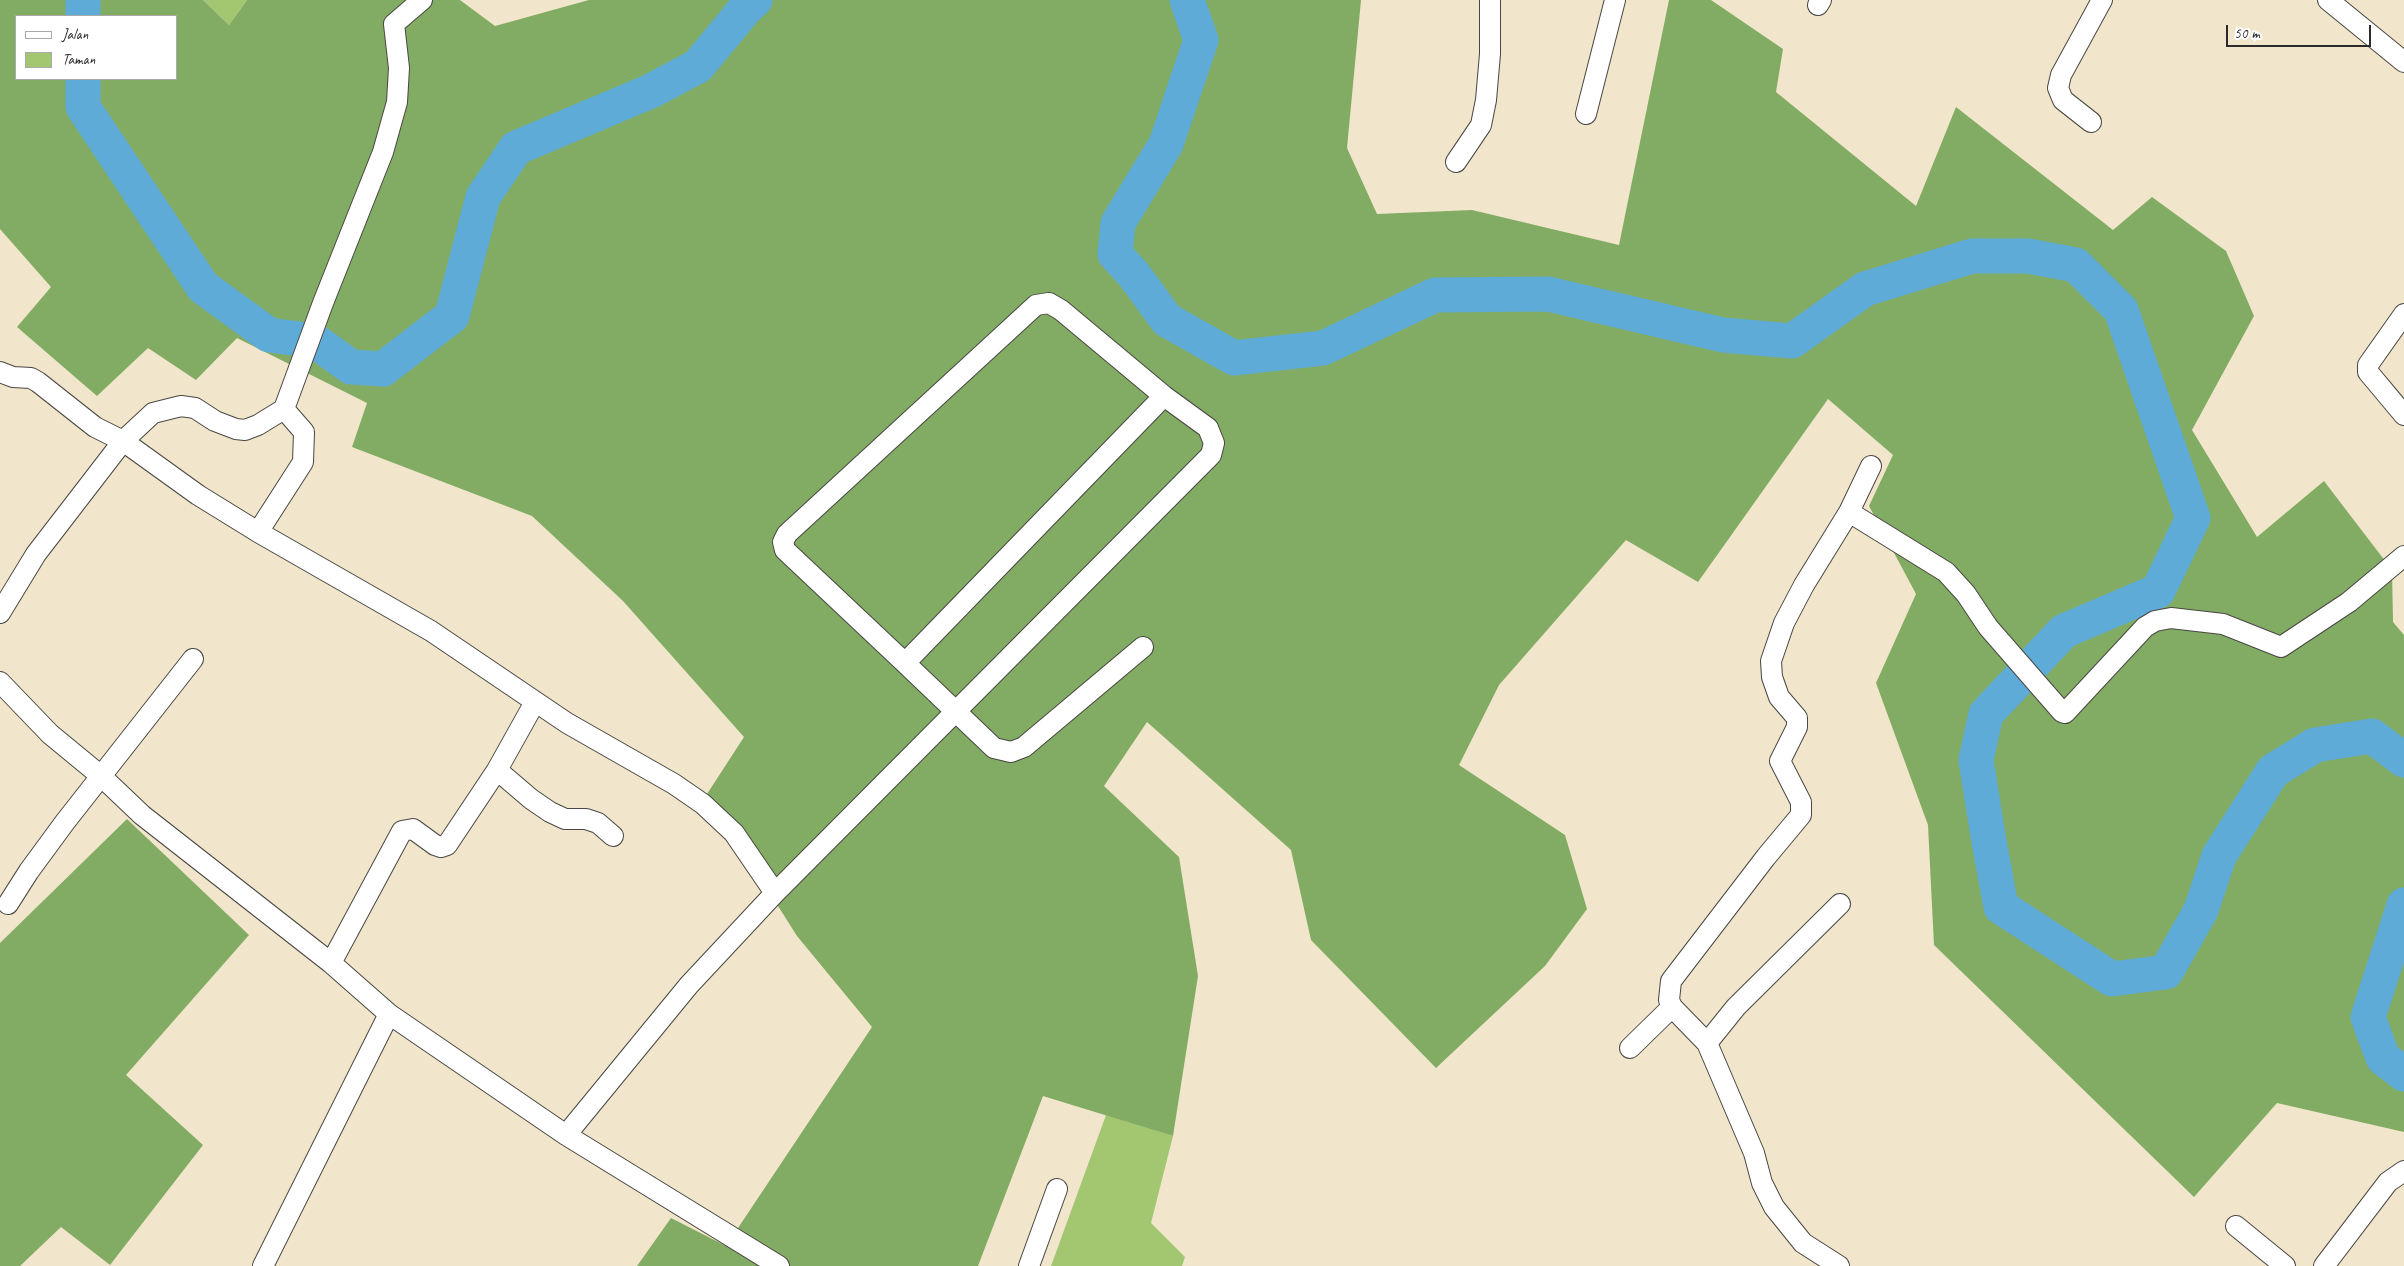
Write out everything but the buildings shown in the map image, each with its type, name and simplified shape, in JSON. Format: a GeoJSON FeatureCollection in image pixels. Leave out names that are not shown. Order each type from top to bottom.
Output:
{"type":"FeatureCollection","features":[{"type":"Feature","properties":{"kind":"street"},"geometry":{"type":"LineString","coordinates":[[0,613],[36,554],[123,441],[153,413],[181,406],[195,408],[215,421],[236,429],[245,430],[258,425],[286,403],[323,303],[375,175],[396,102],[399,68],[394,24],[422,0]]}},
{"type":"Feature","properties":{"kind":"street"},"geometry":{"type":"LineString","coordinates":[[1456,162],[1481,124],[1486,100],[1490,54],[1490,0]]}},
{"type":"Feature","properties":{"kind":"street"},"geometry":{"type":"LineString","coordinates":[[1586,114],[1614,0]]}},
{"type":"Feature","properties":{"kind":"street"},"geometry":{"type":"LineString","coordinates":[[2091,122],[2063,100],[2058,88],[2060,75],[2102,0]]}},
{"type":"Feature","properties":{"kind":"street"},"geometry":{"type":"LineString","coordinates":[[2328,0],[2404,62]]}},
{"type":"Feature","properties":{"kind":"street"},"geometry":{"type":"LineString","coordinates":[[566,1135],[689,985],[775,894],[956,712],[990,674],[1210,455],[1214,442],[1208,428],[1164,396],[1061,310],[1048,304],[1036,306],[787,534],[783,542],[785,550],[905,664],[956,712],[994,748],[1012,752],[1024,747],[1143,647]]}},
{"type":"Feature","properties":{"kind":"street"},"geometry":{"type":"LineString","coordinates":[[2404,314],[2368,365],[2368,372],[2404,415]]}},
{"type":"Feature","properties":{"kind":"street"},"geometry":{"type":"LineString","coordinates":[[0,372],[13,377],[31,378],[38,382],[96,427],[123,441],[198,495],[430,632],[566,723],[674,784],[703,804],[734,833],[775,894]]}},
{"type":"Feature","properties":{"kind":"street"},"geometry":{"type":"LineString","coordinates":[[905,664],[1164,396]]}},
{"type":"Feature","properties":{"kind":"street"},"geometry":{"type":"LineString","coordinates":[[258,532],[302,462],[304,432],[286,403]]}},
{"type":"Feature","properties":{"kind":"street"},"geometry":{"type":"LineString","coordinates":[[1839,1266],[1803,1243],[1774,1207],[1762,1183],[1754,1153],[1707,1043],[1672,1007],[1669,1000],[1671,981],[1766,857],[1801,815],[1801,802],[1780,761],[1796,728],[1797,718],[1779,697],[1772,678],[1771,661],[1784,623],[1804,585],[1849,512],[1871,466]]}},
{"type":"Feature","properties":{"kind":"street"},"geometry":{"type":"LineString","coordinates":[[1849,512],[1946,572],[1966,594],[1988,627],[2062,712],[2067,712],[2144,627],[2155,621],[2171,618],[2222,624],[2281,646],[2349,602],[2404,556]]}},
{"type":"Feature","properties":{"kind":"street"},"geometry":{"type":"LineString","coordinates":[[8,904],[29,871],[193,659]]}},
{"type":"Feature","properties":{"kind":"street"},"geometry":{"type":"LineString","coordinates":[[0,682],[50,734],[101,776],[142,815],[331,963],[388,1014],[566,1135],[779,1266]]}},
{"type":"Feature","properties":{"kind":"street"},"geometry":{"type":"LineString","coordinates":[[331,963],[402,830],[413,829],[436,845],[441,847],[447,846],[497,770],[535,702]]}},
{"type":"Feature","properties":{"kind":"street"},"geometry":{"type":"LineString","coordinates":[[497,770],[531,799],[550,812],[565,819],[586,819],[598,824],[613,836]]}},
{"type":"Feature","properties":{"kind":"street"},"geometry":{"type":"LineString","coordinates":[[1707,1043],[1736,1007],[1840,904]]}},
{"type":"Feature","properties":{"kind":"street"},"geometry":{"type":"LineString","coordinates":[[1630,1048],[1672,1007]]}},
{"type":"Feature","properties":{"kind":"street"},"geometry":{"type":"LineString","coordinates":[[263,1266],[388,1014]]}},
{"type":"Feature","properties":{"kind":"street"},"geometry":{"type":"LineString","coordinates":[[2324,1266],[2388,1182],[2404,1171]]}},
{"type":"Feature","properties":{"kind":"street"},"geometry":{"type":"LineString","coordinates":[[1029,1266],[1057,1189]]}},
{"type":"Feature","properties":{"kind":"street"},"geometry":{"type":"LineString","coordinates":[[2236,1226],[2285,1266]]}},
{"type":"Feature","properties":{"kind":"green space"},"geometry":{"type":"Polygon","coordinates":[[[0,0],[203,0],[229,25],[247,0],[460,0],[495,26],[589,0],[1361,0],[1347,148],[1377,214],[1472,210],[1619,245],[1669,0],[1711,0],[1783,49],[1776,92],[1916,206],[1956,107],[2113,230],[2152,197],[2226,251],[2254,316],[2192,430],[2257,537],[2324,481],[2392,570],[2393,622],[2404,635],[2404,1132],[2277,1103],[2194,1197],[1934,945],[1928,825],[1876,683],[1916,594],[1869,506],[1893,455],[1828,399],[1698,582],[1626,540],[1499,685],[1459,765],[1565,835],[1587,909],[1545,966],[1436,1068],[1311,940],[1291,850],[1147,722],[1104,786],[1179,857],[1198,976],[1173,1136],[1043,1096],[978,1266],[637,1266],[671,1218],[726,1246],[872,1027],[797,936],[707,794],[744,737],[623,601],[532,516],[352,447],[367,403],[237,338],[196,380],[148,348],[97,396],[17,327],[51,287],[0,229],[0,0]]]}},
{"type":"Feature","properties":{"kind":"green space"},"geometry":{"type":"Polygon","coordinates":[[[203,0],[247,0],[229,25],[203,0]]]}},
{"type":"Feature","properties":{"kind":"green space"},"geometry":{"type":"Polygon","coordinates":[[[127,819],[249,935],[126,1075],[203,1145],[110,1265],[61,1227],[20,1266],[0,1266],[0,943],[127,819]]]}},
{"type":"Feature","properties":{"kind":"green space"},"geometry":{"type":"Polygon","coordinates":[[[1106,1115],[1173,1136],[1151,1223],[1185,1257],[1182,1266],[1051,1266],[1106,1115]]]}},
{"type":"Feature","properties":{"kind":"waterway"},"geometry":{"type":"LineString","coordinates":[[83,0],[83,15]]}},
{"type":"Feature","properties":{"kind":"waterway"},"geometry":{"type":"LineString","coordinates":[[83,80],[83,107],[203,287],[269,335],[315,341],[351,367],[383,369],[452,316],[483,197],[516,148],[651,91],[698,66],[745,9],[755,0]]}},
{"type":"Feature","properties":{"kind":"waterway"},"geometry":{"type":"LineString","coordinates":[[1187,0],[1201,40],[1166,144],[1118,223],[1115,254],[1134,275],[1167,320],[1234,358],[1323,348],[1435,295],[1548,294],[1723,335],[1792,341],[1865,289],[1972,256],[2028,256],[2076,265],[2121,310],[2193,518],[2158,591],[2064,631],[1986,714],[1976,760],[2001,907],[2112,979],[2166,972],[2201,910],[2219,856],[2273,771],[2315,745],[2372,736],[2404,760]]}},
{"type":"Feature","properties":{"kind":"waterway"},"geometry":{"type":"LineString","coordinates":[[2404,905],[2368,1017],[2383,1058],[2404,1074]]}}]}
